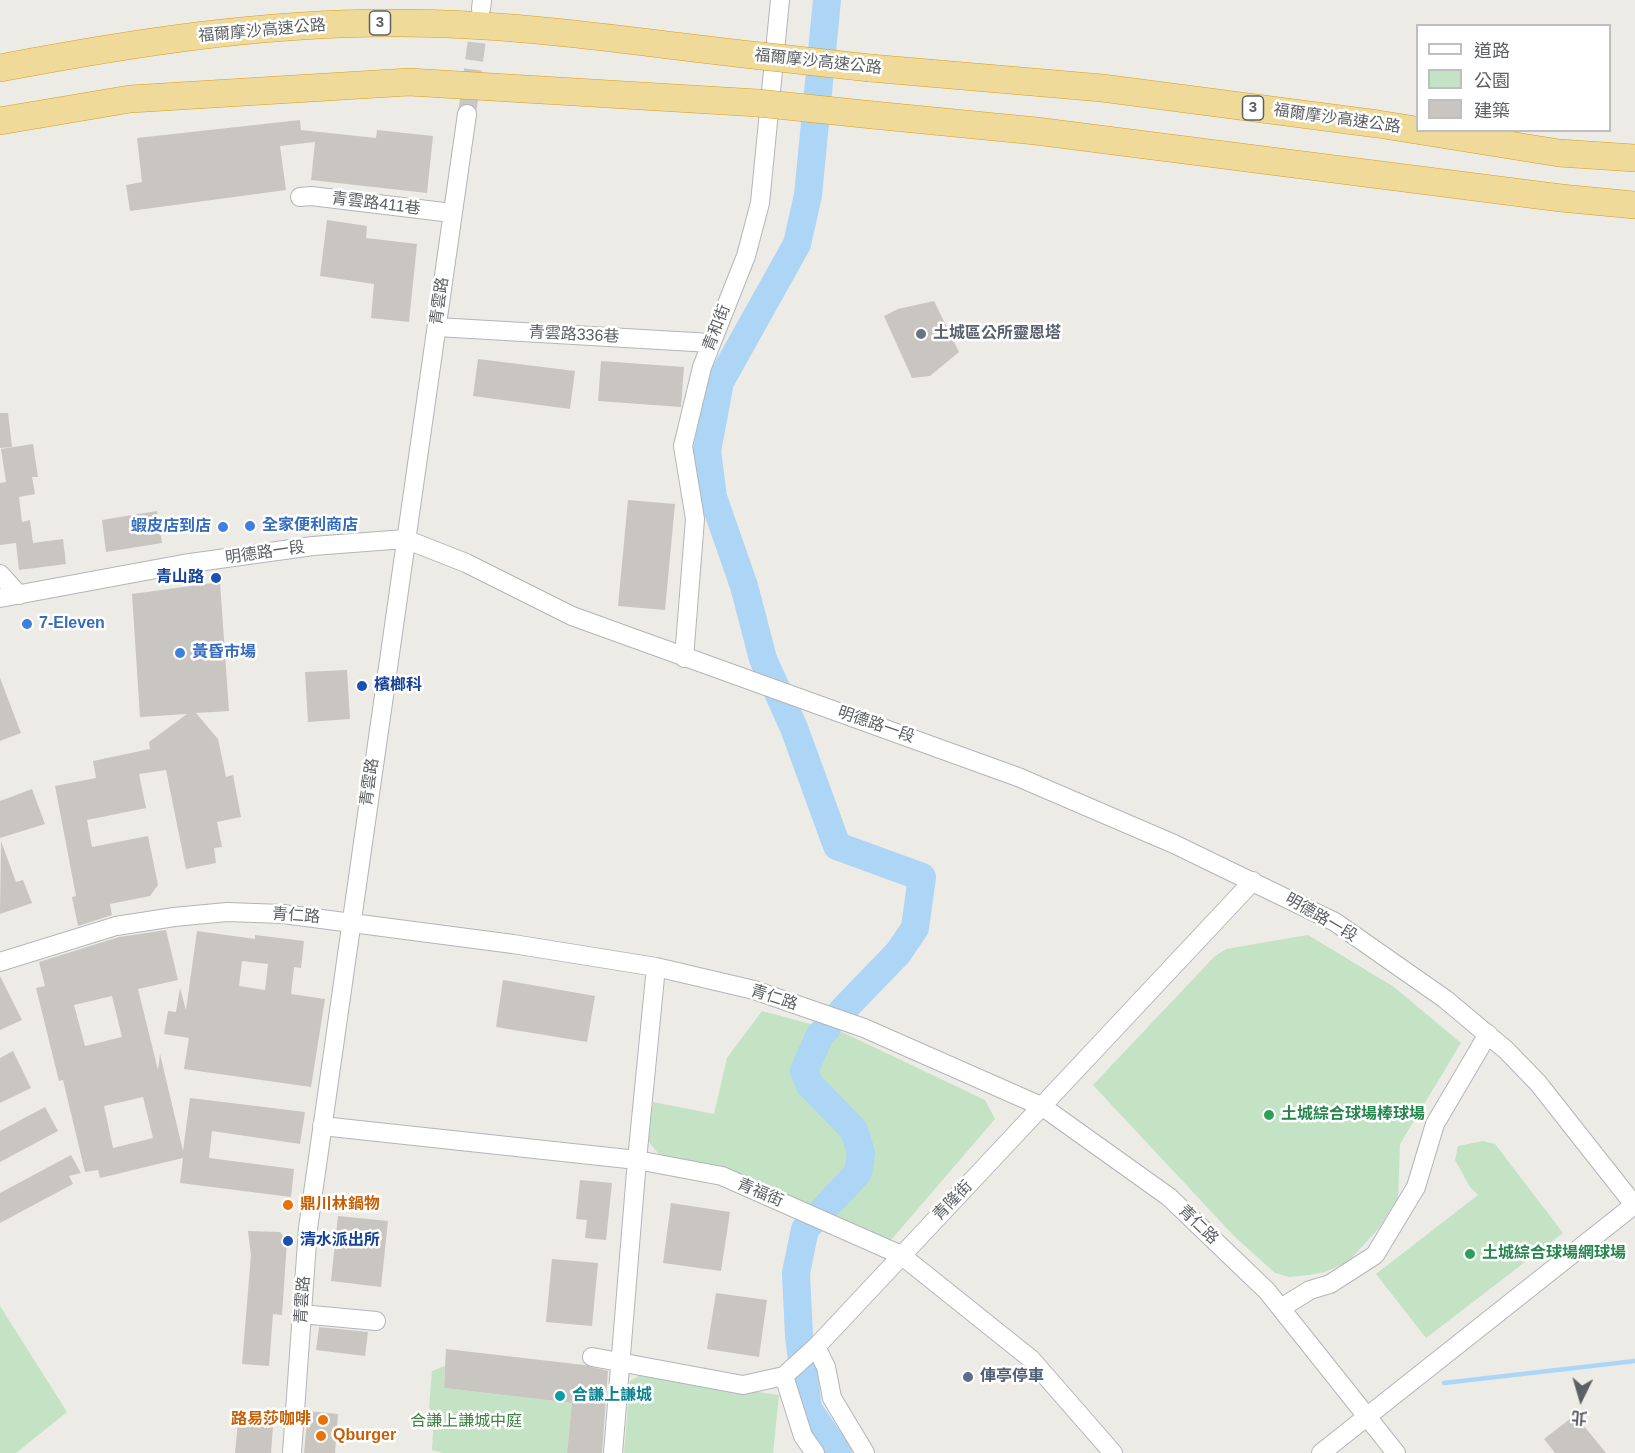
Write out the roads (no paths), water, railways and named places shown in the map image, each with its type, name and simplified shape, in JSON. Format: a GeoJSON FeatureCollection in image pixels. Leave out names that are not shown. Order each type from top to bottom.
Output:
{"type":"FeatureCollection","features":[{"type":"Feature","properties":{"kind":"highway","name":"福爾摩沙高速公路"},"geometry":{"type":"LineString","coordinates":[[0,68],[116,47],[277,26],[401,23],[544,32],[870,68],[1102,88],[1416,130]]}},
{"type":"Feature","properties":{"kind":"highway"},"geometry":{"type":"LineString","coordinates":[[0,121],[130,99],[409,81],[758,103],[1036,131],[1561,198],[1635,205]]}},
{"type":"Feature","properties":{"kind":"highway","name":"福爾摩沙高速公路"},"geometry":{"type":"LineString","coordinates":[[1428,132],[1559,153],[1635,158]]}},
{"type":"Feature","properties":{"kind":"street","name":"青和街"},"geometry":{"type":"LineString","coordinates":[[684,658],[694,519],[683,446],[711,343],[746,256],[760,203],[780,0]]}},
{"type":"Feature","properties":{"kind":"street","name":"青雲路"},"geometry":{"type":"LineString","coordinates":[[292,1453],[308,1228],[466,114]]}},
{"type":"Feature","properties":{"kind":"street","name":"青雲路411巷"},"geometry":{"type":"LineString","coordinates":[[300,197],[311,196],[452,213]]}},
{"type":"Feature","properties":{"kind":"street","name":"青雲路336巷"},"geometry":{"type":"LineString","coordinates":[[437,327],[711,343]]}},
{"type":"Feature","properties":{"kind":"street","name":"明德路一段"},"geometry":{"type":"LineString","coordinates":[[0,598],[183,564],[313,546],[405,539],[466,563],[572,616],[1018,777],[1252,881],[1335,922],[1445,999],[1488,1034],[1538,1083],[1634,1206]]}},
{"type":"Feature","properties":{"kind":"street"},"geometry":{"type":"LineString","coordinates":[[0,574],[19,595]]}},
{"type":"Feature","properties":{"kind":"street","name":"青隆街"},"geometry":{"type":"LineString","coordinates":[[784,1376],[816,1347],[1043,1107],[1252,881]]}},
{"type":"Feature","properties":{"kind":"street","name":"青仁路"},"geometry":{"type":"LineString","coordinates":[[0,962],[116,926],[174,917],[249,913],[351,920],[656,967],[754,990],[864,1028],[1043,1107],[1169,1197],[1267,1291],[1370,1417],[1396,1453]]}},
{"type":"Feature","properties":{"kind":"street"},"geometry":{"type":"LineString","coordinates":[[613,1453],[637,1160],[656,967]]}},
{"type":"Feature","properties":{"kind":"street"},"geometry":{"type":"LineString","coordinates":[[1281,1308],[1310,1290],[1330,1284],[1376,1255],[1416,1187],[1435,1124],[1488,1034]]}},
{"type":"Feature","properties":{"kind":"street","name":"青福街"},"geometry":{"type":"LineString","coordinates":[[322,1126],[637,1160],[722,1176],[901,1255],[1031,1359],[1113,1453]]}},
{"type":"Feature","properties":{"kind":"street"},"geometry":{"type":"LineString","coordinates":[[1321,1453],[1370,1417],[1634,1206]]}},
{"type":"Feature","properties":{"kind":"street"},"geometry":{"type":"LineString","coordinates":[[301,1314],[376,1321]]}},
{"type":"Feature","properties":{"kind":"street"},"geometry":{"type":"LineString","coordinates":[[816,1347],[826,1367],[832,1398],[866,1453]]}},
{"type":"Feature","properties":{"kind":"street"},"geometry":{"type":"LineString","coordinates":[[592,1357],[743,1385],[784,1376],[803,1436],[815,1453]]}},
{"type":"Feature","properties":{"kind":"waterway"},"geometry":{"type":"LineString","coordinates":[[827,0],[808,195],[797,244],[720,382],[707,451],[713,497],[744,586],[763,659],[794,728],[837,846],[922,877],[915,928],[898,953],[842,1011]]}},
{"type":"Feature","properties":{"kind":"waterway"},"geometry":{"type":"LineString","coordinates":[[827,1028],[820,1035],[804,1071],[810,1085],[854,1130],[861,1153],[858,1173],[805,1229],[796,1273],[799,1336],[808,1409],[838,1453]]}},
{"type":"Feature","properties":{"kind":"waterway"},"geometry":{"type":"LineString","coordinates":[[1444,1383],[1635,1361]]}},
{"type":"Feature","properties":{"kind":"tunnel"},"geometry":{"type":"LineString","coordinates":[[467,114],[480,17]]}},
{"type":"Feature","properties":{"kind":"place","name":"土城區公所靈恩塔"},"geometry":{"type":"Point","coordinates":[921,334]}},
{"type":"Feature","properties":{"kind":"place","name":"全家便利商店"},"geometry":{"type":"Point","coordinates":[250,526]}},
{"type":"Feature","properties":{"kind":"place","name":"蝦皮店到店"},"geometry":{"type":"Point","coordinates":[223,527]}},
{"type":"Feature","properties":{"kind":"place","name":"青山路"},"geometry":{"type":"Point","coordinates":[216,578]}},
{"type":"Feature","properties":{"kind":"place","name":"7-Eleven"},"geometry":{"type":"Point","coordinates":[27,624]}},
{"type":"Feature","properties":{"kind":"place","name":"黃昏市場"},"geometry":{"type":"Point","coordinates":[180,653]}},
{"type":"Feature","properties":{"kind":"place","name":"檳榔科"},"geometry":{"type":"Point","coordinates":[362,686]}},
{"type":"Feature","properties":{"kind":"place","name":"土城綜合球場棒球場"},"geometry":{"type":"Point","coordinates":[1269,1115]}},
{"type":"Feature","properties":{"kind":"place","name":"鼎川林鍋物"},"geometry":{"type":"Point","coordinates":[288,1205]}},
{"type":"Feature","properties":{"kind":"place","name":"清水派出所"},"geometry":{"type":"Point","coordinates":[288,1241]}},
{"type":"Feature","properties":{"kind":"place","name":"土城綜合球場網球場"},"geometry":{"type":"Point","coordinates":[1470,1254]}},
{"type":"Feature","properties":{"kind":"place","name":"俥亭停車"},"geometry":{"type":"Point","coordinates":[968,1377]}},
{"type":"Feature","properties":{"kind":"place","name":"合謙上謙城"},"geometry":{"type":"Point","coordinates":[560,1396]}},
{"type":"Feature","properties":{"kind":"place","name":"路易莎咖啡"},"geometry":{"type":"Point","coordinates":[323,1420]}},
{"type":"Feature","properties":{"kind":"place","name":"Qburger"},"geometry":{"type":"Point","coordinates":[321,1436]}},
{"type":"Feature","properties":{"kind":"park label","name":"合謙上謙城中庭"},"geometry":{"type":"Point","coordinates":[466,1422]}}]}
